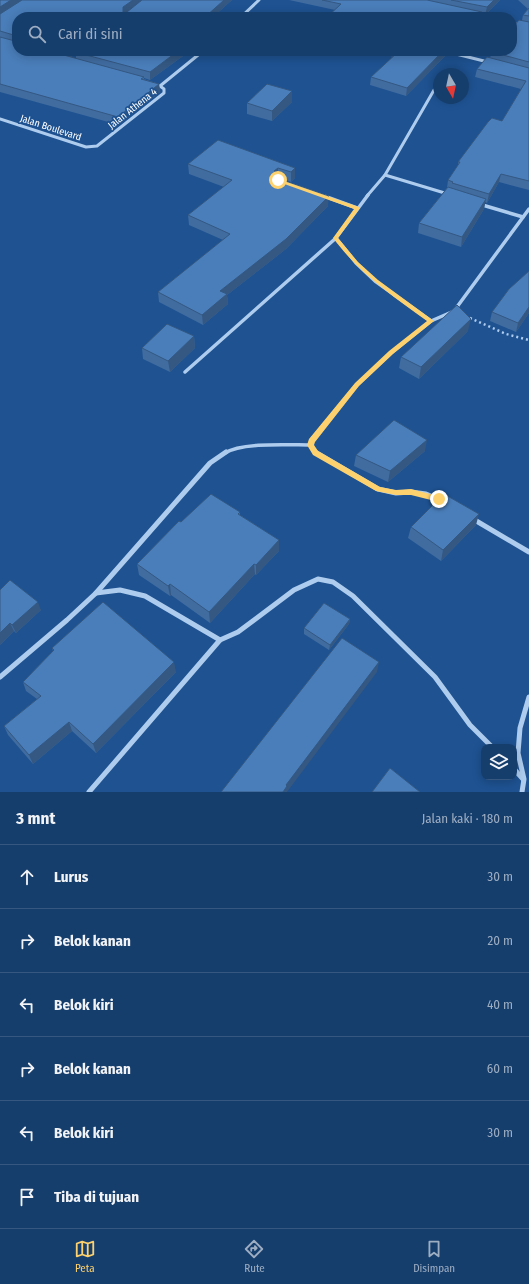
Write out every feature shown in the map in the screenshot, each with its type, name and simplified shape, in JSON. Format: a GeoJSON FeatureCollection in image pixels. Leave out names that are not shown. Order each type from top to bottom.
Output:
{"type":"FeatureCollection","features":[{"type":"Feature","properties":{"kind":"street"},"geometry":{"type":"LineString","coordinates":[[246,12],[259,0]]}},
{"type":"Feature","properties":{"kind":"street"},"geometry":{"type":"LineString","coordinates":[[517,25],[529,27]]}},
{"type":"Feature","properties":{"kind":"street","name":"Jalan Athena 4"},"geometry":{"type":"LineString","coordinates":[[97,146],[164,93],[164,89],[160,86],[197,56]]}},
{"type":"Feature","properties":{"kind":"street"},"geometry":{"type":"LineString","coordinates":[[463,56],[490,63]]}},
{"type":"Feature","properties":{"kind":"street"},"geometry":{"type":"LineString","coordinates":[[153,84],[160,86]]}},
{"type":"Feature","properties":{"kind":"street"},"geometry":{"type":"LineString","coordinates":[[184,372],[336,238],[357,208],[385,175],[433,92]]}},
{"type":"Feature","properties":{"kind":"street","name":"Jalan Boulevard"},"geometry":{"type":"LineString","coordinates":[[0,119],[86,147],[97,146]]}},
{"type":"Feature","properties":{"kind":"street"},"geometry":{"type":"LineString","coordinates":[[385,175],[449,194]]}},
{"type":"Feature","properties":{"kind":"street"},"geometry":{"type":"LineString","coordinates":[[321,195],[357,208]]}},
{"type":"Feature","properties":{"kind":"street"},"geometry":{"type":"LineString","coordinates":[[471,201],[523,217]]}},
{"type":"Feature","properties":{"kind":"street"},"geometry":{"type":"LineString","coordinates":[[310,445],[312,440],[357,385],[391,353],[431,321],[454,311],[529,209]]}},
{"type":"Feature","properties":{"kind":"street"},"geometry":{"type":"LineString","coordinates":[[336,238],[356,263],[376,281],[431,321]]}},
{"type":"Feature","properties":{"kind":"street"},"geometry":{"type":"LineString","coordinates":[[310,445],[316,453],[378,489],[396,493],[411,492],[426,494],[445,502]]}},
{"type":"Feature","properties":{"kind":"street"},"geometry":{"type":"LineString","coordinates":[[0,677],[67,620],[96,593],[210,463],[228,451],[250,446],[310,445]]}},
{"type":"Feature","properties":{"kind":"street"},"geometry":{"type":"LineString","coordinates":[[471,518],[529,552]]}},
{"type":"Feature","properties":{"kind":"street"},"geometry":{"type":"LineString","coordinates":[[89,792],[220,640],[238,632],[294,590],[318,579],[333,582],[353,596],[435,677],[470,725],[489,744]]}},
{"type":"Feature","properties":{"kind":"street"},"geometry":{"type":"LineString","coordinates":[[96,593],[120,590],[145,596],[220,640]]}},
{"type":"Feature","properties":{"kind":"street"},"geometry":{"type":"LineString","coordinates":[[522,792],[524,779],[518,753],[520,728],[529,697]]}},
{"type":"Feature","properties":{"kind":"street"},"geometry":{"type":"LineString","coordinates":[[517,772],[524,779]]}},
{"type":"Feature","properties":{"kind":"path"},"geometry":{"type":"LineString","coordinates":[[454,311],[506,334],[529,340]]}},
{"type":"Feature","properties":{"kind":"building"},"geometry":{"type":"Polygon","coordinates":[[[0,0],[11,0],[0,7],[0,0]]]}},
{"type":"Feature","properties":{"kind":"building"},"geometry":{"type":"Polygon","coordinates":[[[22,0],[133,0],[123,7],[123,12],[12,12],[12,35],[0,31],[0,14],[22,0]]]}},
{"type":"Feature","properties":{"kind":"building"},"geometry":{"type":"Polygon","coordinates":[[[142,0],[224,0],[211,12],[127,12],[142,0]]]}},
{"type":"Feature","properties":{"kind":"building"},"geometry":{"type":"Polygon","coordinates":[[[322,0],[427,0],[482,12],[332,12],[341,4],[322,0]]]}},
{"type":"Feature","properties":{"kind":"building"},"geometry":{"type":"Polygon","coordinates":[[[451,0],[494,0],[487,7],[451,0]]]}},
{"type":"Feature","properties":{"kind":"building"},"geometry":{"type":"Polygon","coordinates":[[[529,8],[529,16],[523,15],[529,8]]]}},
{"type":"Feature","properties":{"kind":"building"},"geometry":{"type":"Polygon","coordinates":[[[519,20],[529,22],[529,62],[507,56],[517,56],[517,22],[519,20]]]}},
{"type":"Feature","properties":{"kind":"building"},"geometry":{"type":"Polygon","coordinates":[[[0,37],[12,40],[12,56],[67,56],[144,77],[141,79],[159,84],[118,117],[0,84],[0,37]]]}},
{"type":"Feature","properties":{"kind":"building"},"geometry":{"type":"Polygon","coordinates":[[[90,56],[171,56],[150,72],[90,56]]]}},
{"type":"Feature","properties":{"kind":"building"},"geometry":{"type":"Polygon","coordinates":[[[394,56],[438,56],[407,88],[371,77],[394,56]]]}},
{"type":"Feature","properties":{"kind":"building"},"geometry":{"type":"Polygon","coordinates":[[[487,57],[529,68],[529,181],[501,174],[489,194],[452,183],[453,182],[448,180],[460,162],[458,162],[488,122],[492,118],[502,121],[526,81],[477,69],[487,57]]]}},
{"type":"Feature","properties":{"kind":"building"},"geometry":{"type":"Polygon","coordinates":[[[267,84],[292,91],[272,111],[247,103],[267,84]]]}},
{"type":"Feature","properties":{"kind":"building"},"geometry":{"type":"Polygon","coordinates":[[[218,140],[295,168],[291,172],[278,168],[274,171],[286,177],[283,180],[329,196],[286,239],[220,291],[227,294],[202,315],[158,292],[230,234],[188,215],[232,180],[188,164],[218,140]]]}},
{"type":"Feature","properties":{"kind":"building"},"geometry":{"type":"Polygon","coordinates":[[[448,187],[486,199],[462,237],[419,223],[448,187]]]}},
{"type":"Feature","properties":{"kind":"building"},"geometry":{"type":"Polygon","coordinates":[[[529,271],[529,307],[518,323],[492,312],[509,289],[529,271]]]}},
{"type":"Feature","properties":{"kind":"building"},"geometry":{"type":"Polygon","coordinates":[[[457,305],[471,319],[421,367],[401,357],[457,305]]]}},
{"type":"Feature","properties":{"kind":"building"},"geometry":{"type":"Polygon","coordinates":[[[167,324],[194,336],[168,361],[142,348],[167,324]]]}},
{"type":"Feature","properties":{"kind":"building"},"geometry":{"type":"Polygon","coordinates":[[[394,420],[427,440],[390,471],[356,455],[394,420]]]}},
{"type":"Feature","properties":{"kind":"building"},"geometry":{"type":"Polygon","coordinates":[[[211,494],[240,512],[238,514],[279,540],[209,612],[170,584],[168,586],[137,564],[179,521],[181,522],[211,494]]]}},
{"type":"Feature","properties":{"kind":"building"},"geometry":{"type":"Polygon","coordinates":[[[444,494],[479,514],[443,550],[411,527],[444,494]]]}},
{"type":"Feature","properties":{"kind":"building"},"geometry":{"type":"Polygon","coordinates":[[[10,580],[38,602],[12,625],[10,623],[0,633],[0,590],[10,580]]]}},
{"type":"Feature","properties":{"kind":"building"},"geometry":{"type":"Polygon","coordinates":[[[103,602],[174,662],[93,744],[69,722],[29,755],[4,726],[41,696],[23,682],[54,650],[52,648],[103,602]]]}},
{"type":"Feature","properties":{"kind":"building"},"geometry":{"type":"Polygon","coordinates":[[[324,603],[350,619],[330,645],[304,628],[324,603]]]}},
{"type":"Feature","properties":{"kind":"building"},"geometry":{"type":"Polygon","coordinates":[[[342,638],[379,662],[286,785],[287,786],[283,792],[221,792],[342,638]]]}},
{"type":"Feature","properties":{"kind":"building"},"geometry":{"type":"Polygon","coordinates":[[[390,768],[420,792],[372,792],[390,768]]]}},
{"type":"Feature","properties":{"kind":"route"},"geometry":{"type":"LineString","coordinates":[[278,180],[357,208],[336,238],[356,263],[376,281],[431,321],[391,353],[357,385],[312,440],[310,445],[312,449],[316,453],[378,489],[396,493],[411,492],[426,494],[439,499]]}}]}
